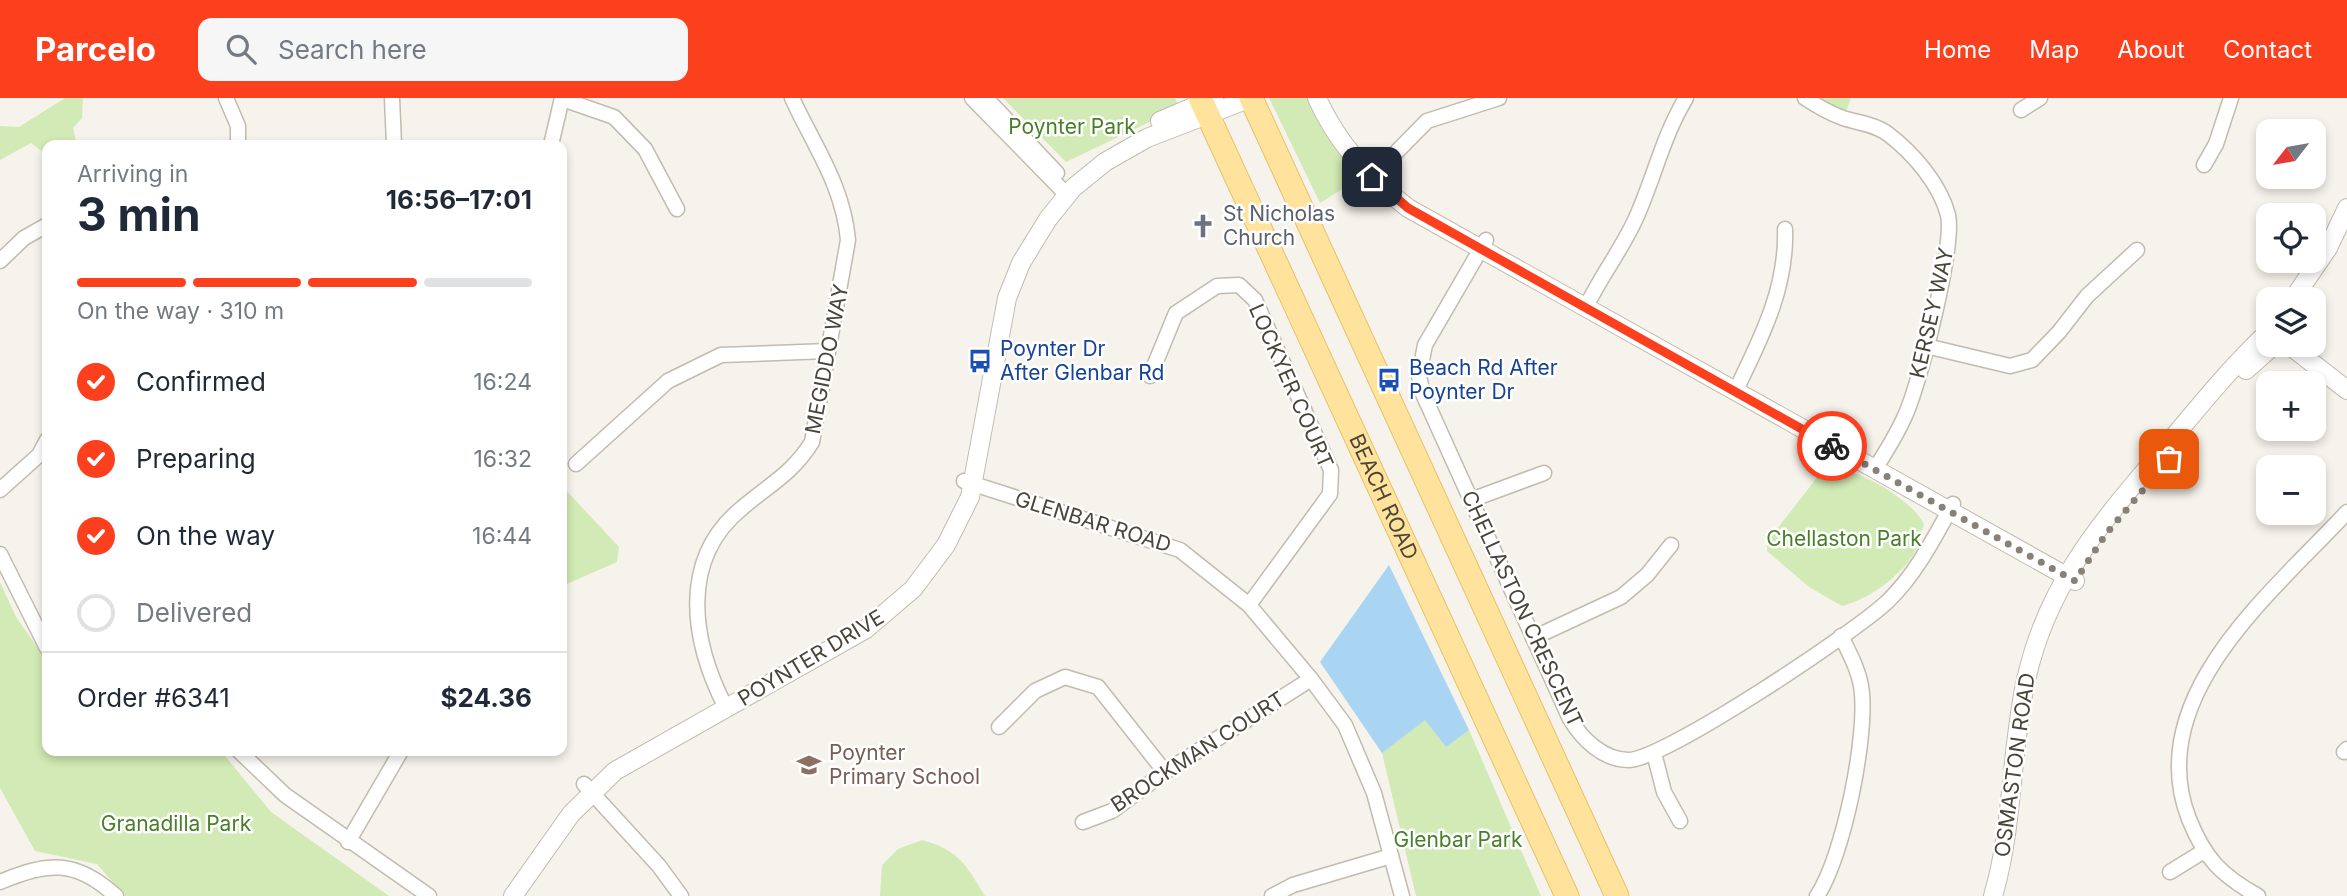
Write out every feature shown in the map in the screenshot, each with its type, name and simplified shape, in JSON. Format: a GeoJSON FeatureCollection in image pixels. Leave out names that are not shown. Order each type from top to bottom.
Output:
{"type":"FeatureCollection","features":[{"type":"Feature","properties":{"kind":"main road"},"geometry":{"type":"LineString","coordinates":[[1251,98],[1617,896]]}},
{"type":"Feature","properties":{"kind":"main road","name":"BEACH ROAD"},"geometry":{"type":"LineString","coordinates":[[1206,103],[1567,896]]}},
{"type":"Feature","properties":{"kind":"street"},"geometry":{"type":"LineString","coordinates":[[226,98],[237,125],[238,140]]}},
{"type":"Feature","properties":{"kind":"street"},"geometry":{"type":"LineString","coordinates":[[392,98],[394,140]]}},
{"type":"Feature","properties":{"kind":"street","name":"MEGIDDO WAY"},"geometry":{"type":"LineString","coordinates":[[724,703],[700,641],[695,599],[700,571],[712,541],[740,509],[797,466],[812,443],[848,240],[845,211],[827,163],[792,98]]}},
{"type":"Feature","properties":{"kind":"street"},"geometry":{"type":"LineString","coordinates":[[972,98],[1066,189]]}},
{"type":"Feature","properties":{"kind":"street"},"geometry":{"type":"LineString","coordinates":[[986,98],[1066,189]]}},
{"type":"Feature","properties":{"kind":"street","name":"POYNTER DRIVE"},"geometry":{"type":"LineString","coordinates":[[513,896],[604,766],[724,703],[843,633],[892,597],[933,546],[969,483],[996,298],[1006,270],[1027,230],[1066,189],[1105,162],[1206,103],[1251,98]]}},
{"type":"Feature","properties":{"kind":"street"},"geometry":{"type":"LineString","coordinates":[[1317,98],[1332,128],[1376,173],[1483,245],[2072,574]]}},
{"type":"Feature","properties":{"kind":"street"},"geometry":{"type":"LineString","coordinates":[[1328,98],[1344,128],[1376,173]]}},
{"type":"Feature","properties":{"kind":"street"},"geometry":{"type":"LineString","coordinates":[[1376,173],[1427,121],[1442,114],[1499,98]]}},
{"type":"Feature","properties":{"kind":"street"},"geometry":{"type":"LineString","coordinates":[[1588,303],[1628,237],[1657,158],[1686,98]]}},
{"type":"Feature","properties":{"kind":"street","name":"KERSEY WAY"},"geometry":{"type":"LineString","coordinates":[[1805,98],[1822,110],[1886,132],[1909,152],[1942,199],[1950,233],[1926,346],[1905,416],[1877,465]]}},
{"type":"Feature","properties":{"kind":"street"},"geometry":{"type":"LineString","coordinates":[[2021,110],[2040,98]]}},
{"type":"Feature","properties":{"kind":"street"},"geometry":{"type":"LineString","coordinates":[[2204,165],[2216,144],[2231,98]]}},
{"type":"Feature","properties":{"kind":"street"},"geometry":{"type":"LineString","coordinates":[[552,140],[562,99],[614,117],[645,149],[677,209]]}},
{"type":"Feature","properties":{"kind":"street"},"geometry":{"type":"LineString","coordinates":[[2300,287],[2328,248],[2347,208]]}},
{"type":"Feature","properties":{"kind":"street"},"geometry":{"type":"LineString","coordinates":[[0,261],[24,237],[42,228]]}},
{"type":"Feature","properties":{"kind":"street"},"geometry":{"type":"LineString","coordinates":[[1738,386],[1766,327],[1776,298],[1784,268],[1785,229]]}},
{"type":"Feature","properties":{"kind":"street"},"geometry":{"type":"LineString","coordinates":[[2314,287],[2347,235]]}},
{"type":"Feature","properties":{"kind":"street","name":"CHELLASTON CRESCENT"},"geometry":{"type":"LineString","coordinates":[[1483,245],[1425,345],[1419,376],[1423,394],[1580,736],[1605,753],[1629,760],[1654,753],[1743,701],[1842,636],[1874,613],[1903,584],[1920,562],[1950,508]]}},
{"type":"Feature","properties":{"kind":"street"},"geometry":{"type":"LineString","coordinates":[[1926,346],[2010,366],[2032,360],[2087,296],[2137,250]]}},
{"type":"Feature","properties":{"kind":"street","name":"LOCKYER COURT"},"geometry":{"type":"LineString","coordinates":[[1150,376],[1176,313],[1217,286],[1240,285],[1255,300],[1331,470],[1330,494],[1249,605]]}},
{"type":"Feature","properties":{"kind":"street","name":"OSMASTON ROAD"},"geometry":{"type":"LineString","coordinates":[[1993,896],[2008,824],[2025,683],[2045,618],[2097,528],[2216,387],[2256,349]]}},
{"type":"Feature","properties":{"kind":"street"},"geometry":{"type":"LineString","coordinates":[[576,464],[668,381],[721,355],[828,351]]}},
{"type":"Feature","properties":{"kind":"street"},"geometry":{"type":"LineString","coordinates":[[2304,357],[2347,390]]}},
{"type":"Feature","properties":{"kind":"street"},"geometry":{"type":"LineString","coordinates":[[2325,357],[2347,376]]}},
{"type":"Feature","properties":{"kind":"street"},"geometry":{"type":"LineString","coordinates":[[0,490],[42,449]]}},
{"type":"Feature","properties":{"kind":"street"},"geometry":{"type":"LineString","coordinates":[[1471,500],[1544,473]]}},
{"type":"Feature","properties":{"kind":"street","name":"GLENBAR ROAD"},"geometry":{"type":"LineString","coordinates":[[969,483],[1181,550],[1249,605],[1311,679],[1345,725],[1374,793],[1402,896]]}},
{"type":"Feature","properties":{"kind":"street"},"geometry":{"type":"LineString","coordinates":[[2258,896],[2224,876],[2194,833],[2179,788],[2182,739],[2198,686],[2248,619],[2347,512]]}},
{"type":"Feature","properties":{"kind":"street"},"geometry":{"type":"LineString","coordinates":[[1533,638],[1621,597],[1647,575],[1671,545]]}},
{"type":"Feature","properties":{"kind":"street"},"geometry":{"type":"LineString","coordinates":[[0,554],[42,638]]}},
{"type":"Feature","properties":{"kind":"street","name":"OSMASTON ROAD"},"geometry":{"type":"LineString","coordinates":[[2003,896],[2018,836],[2035,690],[2072,574]]}},
{"type":"Feature","properties":{"kind":"street"},"geometry":{"type":"LineString","coordinates":[[1817,896],[1837,855],[1861,731],[1861,686],[1842,636]]}},
{"type":"Feature","properties":{"kind":"street"},"geometry":{"type":"LineString","coordinates":[[999,727],[1035,691],[1065,677],[1098,687],[1165,772]]}},
{"type":"Feature","properties":{"kind":"street","name":"BROCKMAN COURT"},"geometry":{"type":"LineString","coordinates":[[1083,822],[1112,810],[1165,772],[1311,679]]}},
{"type":"Feature","properties":{"kind":"street"},"geometry":{"type":"LineString","coordinates":[[1654,753],[1664,792],[1680,821]]}},
{"type":"Feature","properties":{"kind":"street"},"geometry":{"type":"LineString","coordinates":[[244,756],[285,794],[348,842],[429,896]]}},
{"type":"Feature","properties":{"kind":"street"},"geometry":{"type":"LineString","coordinates":[[348,842],[398,756]]}},
{"type":"Feature","properties":{"kind":"street"},"geometry":{"type":"LineString","coordinates":[[587,788],[659,866],[681,896]]}},
{"type":"Feature","properties":{"kind":"street","name":"POYNTER DRIVE"},"geometry":{"type":"LineString","coordinates":[[501,896],[545,831],[587,788]]}},
{"type":"Feature","properties":{"kind":"street"},"geometry":{"type":"LineString","coordinates":[[2170,872],[2204,851]]}},
{"type":"Feature","properties":{"kind":"street"},"geometry":{"type":"LineString","coordinates":[[1272,896],[1293,885],[1391,856]]}},
{"type":"Feature","properties":{"kind":"street"},"geometry":{"type":"LineString","coordinates":[[0,882],[44,867],[66,867],[95,877],[116,896]]}},
{"type":"Feature","properties":{"kind":"green space"},"geometry":{"type":"Polygon","coordinates":[[[65,98],[83,98],[82,118],[73,128],[76,140],[42,140],[42,151],[31,143],[0,160],[0,126],[19,127],[65,98]]]}},
{"type":"Feature","properties":{"kind":"green space","name":"Poynter Park"},"geometry":{"type":"Polygon","coordinates":[[[1003,98],[1175,98],[1179,108],[1066,162],[1003,98]]]}},
{"type":"Feature","properties":{"kind":"green space"},"geometry":{"type":"Polygon","coordinates":[[[1269,98],[1313,98],[1324,123],[1360,178],[1320,203],[1269,98]]]}},
{"type":"Feature","properties":{"kind":"green space"},"geometry":{"type":"Polygon","coordinates":[[[1818,98],[1851,98],[1846,112],[1818,98]]]}},
{"type":"Feature","properties":{"kind":"green space","name":"Chellaston Park"},"geometry":{"type":"Polygon","coordinates":[[[1825,467],[1851,472],[1881,485],[1907,504],[1924,524],[1915,551],[1899,572],[1872,593],[1842,606],[1809,587],[1767,551],[1767,542],[1825,467]]]}},
{"type":"Feature","properties":{"kind":"green space"},"geometry":{"type":"Polygon","coordinates":[[[567,491],[619,547],[617,562],[567,584],[567,491]]]}},
{"type":"Feature","properties":{"kind":"green space","name":"Granadilla Park"},"geometry":{"type":"Polygon","coordinates":[[[0,582],[16,617],[42,654],[42,756],[225,756],[271,812],[389,896],[125,896],[97,864],[35,851],[0,788],[0,582]]]}},
{"type":"Feature","properties":{"kind":"green space","name":"Glenbar Park"},"geometry":{"type":"Polygon","coordinates":[[[1425,719],[1446,747],[1469,730],[1541,896],[1416,896],[1382,753],[1425,719]]]}},
{"type":"Feature","properties":{"kind":"green space"},"geometry":{"type":"Polygon","coordinates":[[[922,840],[945,849],[960,860],[985,896],[880,896],[882,865],[898,849],[922,840]]]}},
{"type":"Feature","properties":{"kind":"water"},"geometry":{"type":"Polygon","coordinates":[[[1389,565],[1469,730],[1446,747],[1425,720],[1382,753],[1320,662],[1389,565]]]}},
{"type":"Feature","properties":{"kind":"way so far"},"geometry":{"type":"LineString","coordinates":[[1832,446],[2075,581],[2106,534],[2169,459]]}},
{"type":"Feature","properties":{"kind":"place","name":"St Nicholas Church"},"geometry":{"type":"Point","coordinates":[1203,226]}},
{"type":"Feature","properties":{"kind":"place","name":"Poynter Dr After Glenbar Rd"},"geometry":{"type":"Point","coordinates":[980,361]}},
{"type":"Feature","properties":{"kind":"place","name":"Beach Rd After Poynter Dr"},"geometry":{"type":"Point","coordinates":[1389,380]}},
{"type":"Feature","properties":{"kind":"place","name":"Poynter Primary School"},"geometry":{"type":"Point","coordinates":[809,765]}},
{"type":"Feature","properties":{"kind":"route"},"geometry":{"type":"LineString","coordinates":[[1372,177],[1408,208],[1832,446]]}}]}
